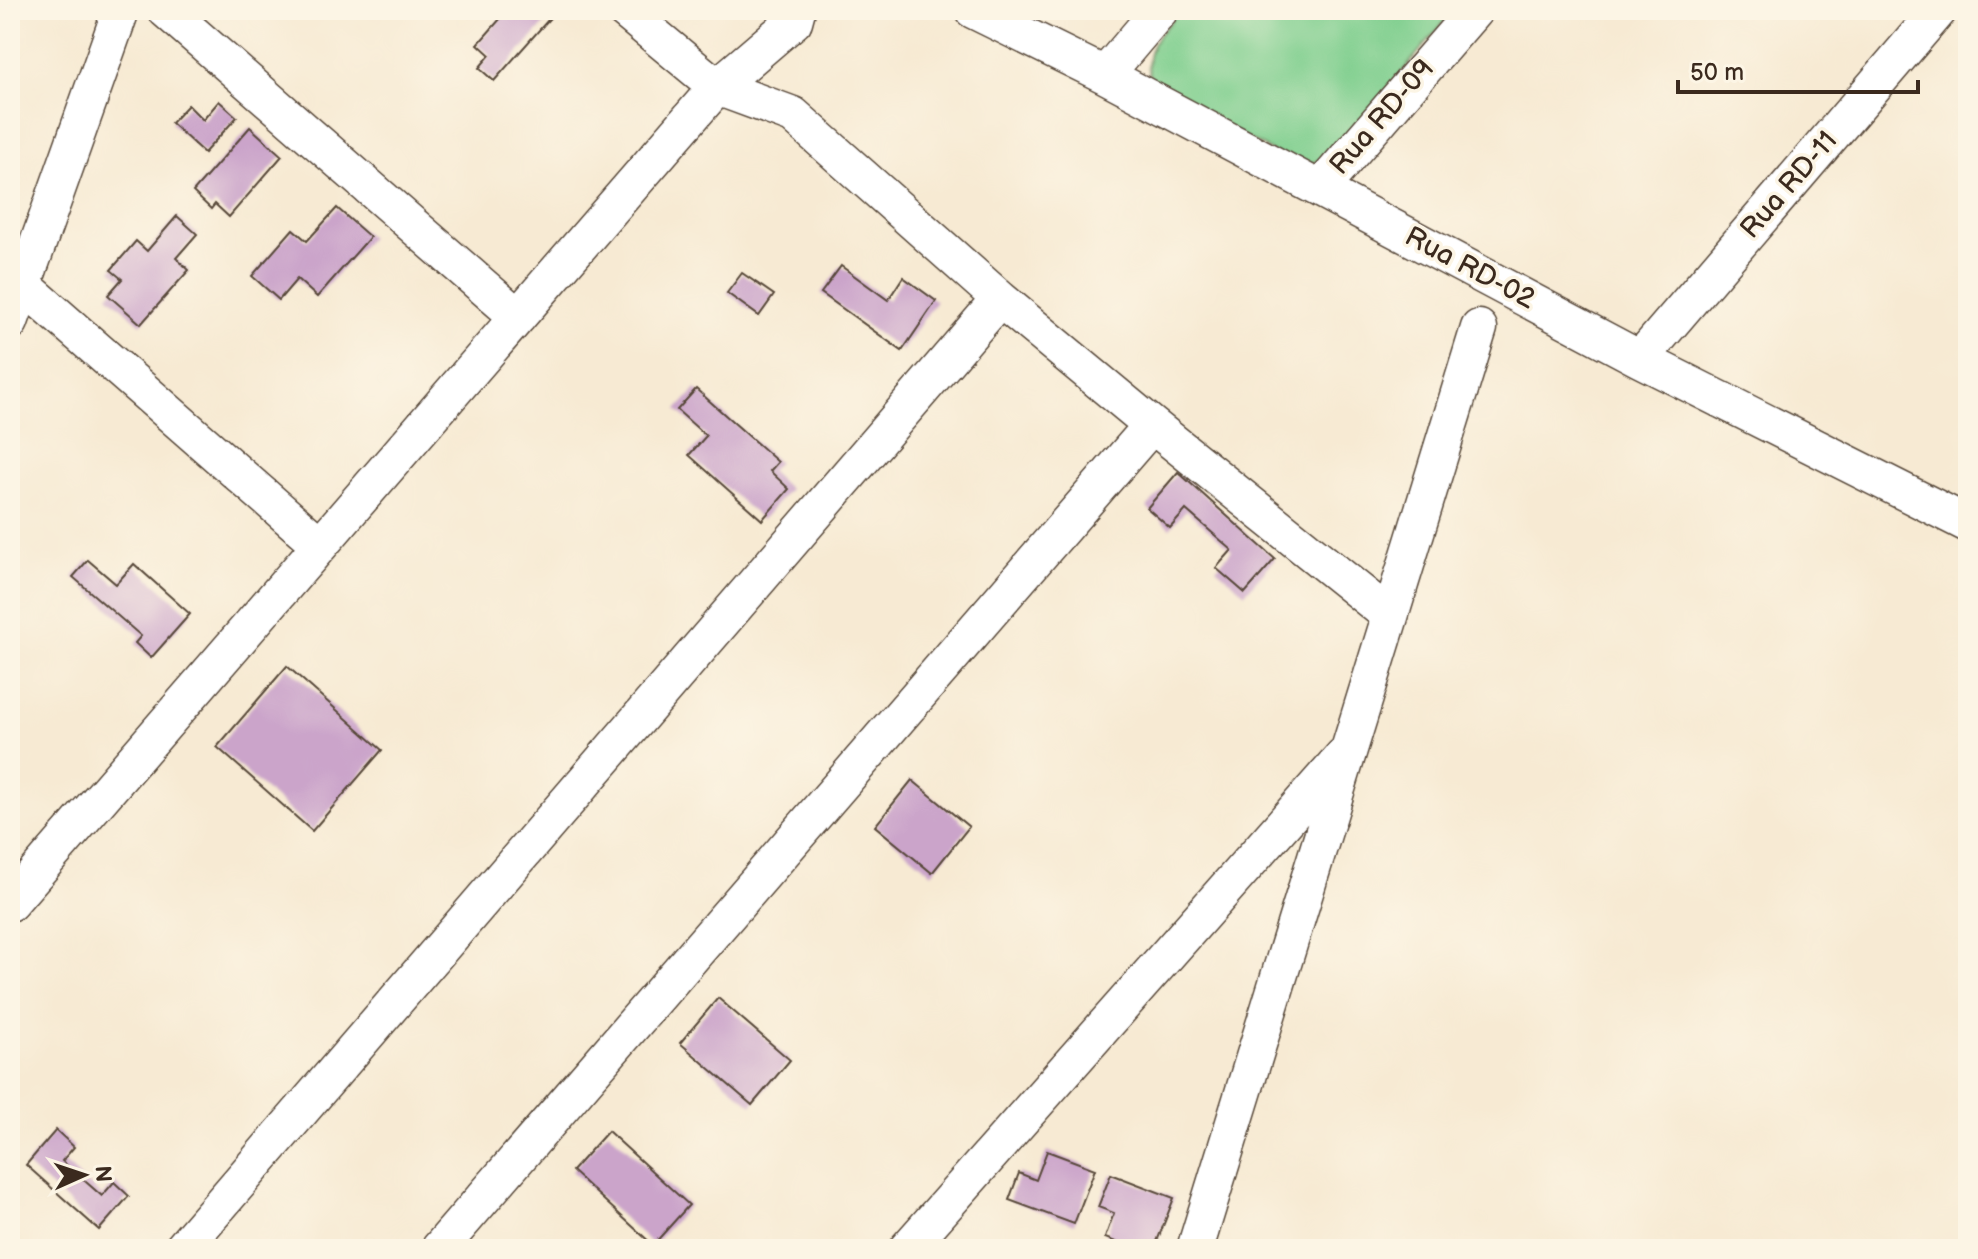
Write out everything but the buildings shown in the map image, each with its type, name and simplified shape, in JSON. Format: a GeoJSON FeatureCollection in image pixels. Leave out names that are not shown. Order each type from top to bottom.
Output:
{"type":"FeatureCollection","features":[{"type":"Feature","properties":{"kind":"street"},"geometry":{"type":"LineString","coordinates":[[10,322],[121,10]]}},
{"type":"Feature","properties":{"kind":"street"},"geometry":{"type":"LineString","coordinates":[[166,10],[518,317]]}},
{"type":"Feature","properties":{"kind":"street"},"geometry":{"type":"LineString","coordinates":[[624,10],[717,87],[793,115],[1000,299],[1390,616]]}},
{"type":"Feature","properties":{"kind":"street"},"geometry":{"type":"LineString","coordinates":[[10,903],[717,87],[794,21],[797,10]]}},
{"type":"Feature","properties":{"kind":"street","name":"Rua RD-02"},"geometry":{"type":"LineString","coordinates":[[973,10],[1105,75],[1640,359],[1968,524]]}},
{"type":"Feature","properties":{"kind":"street"},"geometry":{"type":"LineString","coordinates":[[1105,75],[1160,10]]}},
{"type":"Feature","properties":{"kind":"street","name":"Rua RD-09"},"geometry":{"type":"LineString","coordinates":[[1320,189],[1475,10]]}},
{"type":"Feature","properties":{"kind":"street","name":"Rua RD-11"},"geometry":{"type":"LineString","coordinates":[[1640,359],[1939,10]]}},
{"type":"Feature","properties":{"kind":"street"},"geometry":{"type":"LineString","coordinates":[[23,285],[320,545]]}},
{"type":"Feature","properties":{"kind":"street"},"geometry":{"type":"LineString","coordinates":[[182,1249],[1000,299]]}},
{"type":"Feature","properties":{"kind":"street"},"geometry":{"type":"LineString","coordinates":[[1195,1249],[1479,328]]}},
{"type":"Feature","properties":{"kind":"street"},"geometry":{"type":"LineString","coordinates":[[439,1249],[1152,425]]}},
{"type":"Feature","properties":{"kind":"street"},"geometry":{"type":"LineString","coordinates":[[907,1249],[1350,747]]}},
{"type":"Feature","properties":{"kind":"green space"},"geometry":{"type":"Polygon","coordinates":[[[1181,10],[1454,10],[1330,158],[1299,166],[1153,87],[1148,63],[1153,44],[1181,10]]]}}]}
